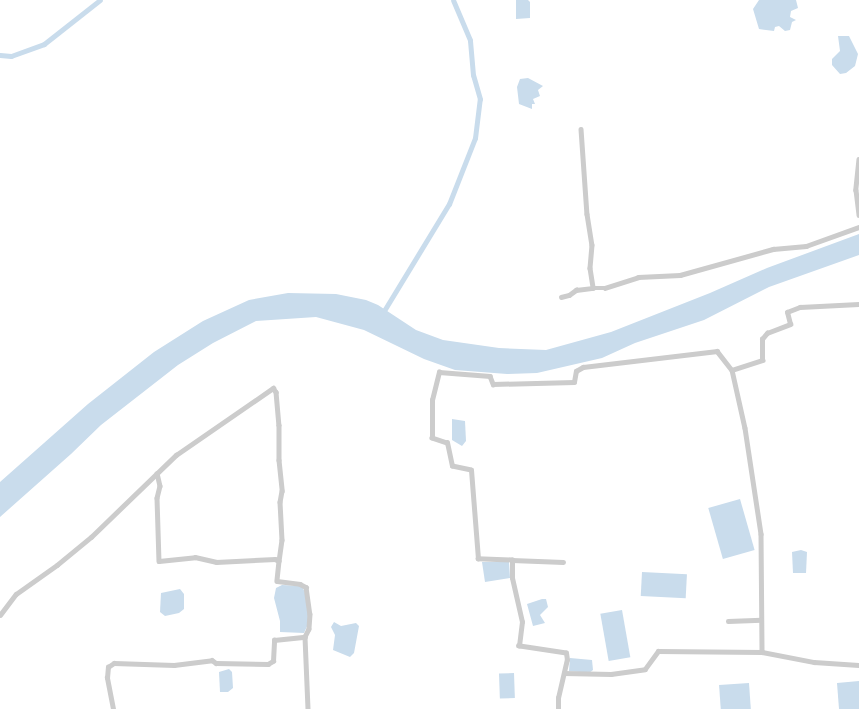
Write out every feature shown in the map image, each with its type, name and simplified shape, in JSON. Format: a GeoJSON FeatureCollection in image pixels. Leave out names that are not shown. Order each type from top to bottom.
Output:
{"type":"FeatureCollection","features":[{"type":"Feature","properties":{"kind":"street"},"geometry":{"type":"LineString","coordinates":[[581,129],[587,214],[592,245],[590,268],[594,288]]}},
{"type":"Feature","properties":{"kind":"street"},"geometry":{"type":"LineString","coordinates":[[859,159],[856,190],[859,215]]}},
{"type":"Feature","properties":{"kind":"street"},"geometry":{"type":"LineString","coordinates":[[561,297],[569,295],[576,290],[605,288],[638,277],[680,275],[773,249],[806,246],[859,226]]}},
{"type":"Feature","properties":{"kind":"street"},"geometry":{"type":"LineString","coordinates":[[732,370],[762,360],[762,339],[767,333],[790,324],[787,312],[800,307],[859,304]]}},
{"type":"Feature","properties":{"kind":"street"},"geometry":{"type":"LineString","coordinates":[[563,562],[478,559],[470,470],[452,466],[447,443],[432,438],[432,400],[439,372],[490,376],[493,384],[574,382],[576,371],[583,367],[717,351],[732,370],[745,428],[761,534],[762,652]]}},
{"type":"Feature","properties":{"kind":"street"},"geometry":{"type":"LineString","coordinates":[[0,615],[16,594],[57,566],[176,455],[273,388],[276,392],[279,425],[279,460],[282,490],[280,502],[282,540],[278,581],[300,584],[306,587],[310,614],[309,629],[305,637],[308,709]]}},
{"type":"Feature","properties":{"kind":"street"},"geometry":{"type":"LineString","coordinates":[[157,473],[160,486],[157,498],[159,561],[195,557],[216,562],[267,559],[279,561]]}},
{"type":"Feature","properties":{"kind":"street"},"geometry":{"type":"LineString","coordinates":[[512,560],[512,578],[522,622],[519,646],[566,654],[558,709]]}},
{"type":"Feature","properties":{"kind":"street"},"geometry":{"type":"LineString","coordinates":[[728,621],[762,620]]}},
{"type":"Feature","properties":{"kind":"street"},"geometry":{"type":"LineString","coordinates":[[113,709],[107,678],[108,667],[114,663],[174,665],[212,660],[216,663],[268,664],[273,661],[274,640],[305,637]]}},
{"type":"Feature","properties":{"kind":"street"},"geometry":{"type":"LineString","coordinates":[[564,673],[610,674],[645,669],[658,652],[762,652],[814,662],[859,665]]}},
{"type":"Feature","properties":{"kind":"water"},"geometry":{"type":"Polygon","coordinates":[[[516,0],[528,0],[530,2],[530,18],[516,19],[516,0]]]}},
{"type":"Feature","properties":{"kind":"water"},"geometry":{"type":"Polygon","coordinates":[[[759,0],[796,0],[798,8],[791,11],[790,17],[796,20],[792,22],[790,30],[785,31],[779,26],[775,27],[774,31],[759,29],[753,9],[759,0]]]}},
{"type":"Feature","properties":{"kind":"water"},"geometry":{"type":"Polygon","coordinates":[[[838,36],[849,36],[858,54],[855,66],[846,73],[840,74],[832,65],[832,59],[840,51],[838,36]]]}},
{"type":"Feature","properties":{"kind":"water"},"geometry":{"type":"Polygon","coordinates":[[[528,78],[543,86],[538,90],[540,96],[533,99],[535,104],[532,104],[532,109],[519,104],[517,87],[520,79],[528,78]]]}},
{"type":"Feature","properties":{"kind":"water"},"geometry":{"type":"Polygon","coordinates":[[[859,234],[859,255],[769,287],[704,320],[635,343],[602,358],[537,373],[507,374],[455,370],[424,359],[364,330],[316,317],[256,321],[213,343],[178,365],[101,425],[0,517],[0,482],[88,404],[154,352],[203,321],[249,300],[288,293],[336,294],[366,300],[378,305],[416,330],[443,340],[499,348],[546,350],[611,332],[767,268],[859,234]]]}},
{"type":"Feature","properties":{"kind":"water"},"geometry":{"type":"Polygon","coordinates":[[[452,419],[465,421],[466,441],[462,446],[452,440],[452,419]]]}},
{"type":"Feature","properties":{"kind":"water"},"geometry":{"type":"Polygon","coordinates":[[[740,499],[755,550],[723,559],[708,508],[740,499]]]}},
{"type":"Feature","properties":{"kind":"water"},"geometry":{"type":"Polygon","coordinates":[[[801,550],[807,552],[806,573],[793,573],[792,552],[801,550]]]}},
{"type":"Feature","properties":{"kind":"water"},"geometry":{"type":"Polygon","coordinates":[[[482,562],[509,562],[510,578],[485,582],[482,562]]]}},
{"type":"Feature","properties":{"kind":"water"},"geometry":{"type":"Polygon","coordinates":[[[642,572],[687,574],[686,598],[641,596],[642,572]]]}},
{"type":"Feature","properties":{"kind":"water"},"geometry":{"type":"Polygon","coordinates":[[[282,585],[302,586],[306,595],[309,622],[304,633],[280,632],[280,621],[274,598],[276,588],[282,585]]]}},
{"type":"Feature","properties":{"kind":"water"},"geometry":{"type":"Polygon","coordinates":[[[180,589],[184,594],[184,609],[179,613],[165,616],[160,612],[161,593],[180,589]]]}},
{"type":"Feature","properties":{"kind":"water"},"geometry":{"type":"Polygon","coordinates":[[[546,599],[548,607],[540,615],[545,623],[533,626],[527,604],[546,599]]]}},
{"type":"Feature","properties":{"kind":"water"},"geometry":{"type":"Polygon","coordinates":[[[622,610],[630,657],[609,661],[600,614],[622,610]]]}},
{"type":"Feature","properties":{"kind":"water"},"geometry":{"type":"Polygon","coordinates":[[[334,622],[341,626],[356,623],[359,626],[354,653],[350,657],[333,650],[335,635],[331,627],[334,622]]]}},
{"type":"Feature","properties":{"kind":"water"},"geometry":{"type":"Polygon","coordinates":[[[570,658],[592,660],[593,670],[589,673],[569,671],[570,658]]]}},
{"type":"Feature","properties":{"kind":"water"},"geometry":{"type":"Polygon","coordinates":[[[229,669],[232,672],[233,688],[228,692],[220,692],[219,672],[229,669]]]}},
{"type":"Feature","properties":{"kind":"water"},"geometry":{"type":"Polygon","coordinates":[[[514,673],[515,698],[500,699],[499,674],[514,673]]]}},
{"type":"Feature","properties":{"kind":"water"},"geometry":{"type":"Polygon","coordinates":[[[859,681],[859,709],[839,709],[837,683],[859,681]]]}},
{"type":"Feature","properties":{"kind":"water"},"geometry":{"type":"Polygon","coordinates":[[[749,683],[751,709],[721,709],[719,685],[749,683]]]}},
{"type":"Feature","properties":{"kind":"waterway"},"geometry":{"type":"LineString","coordinates":[[0,55],[11,56],[44,44],[100,0]]}},
{"type":"Feature","properties":{"kind":"waterway"},"geometry":{"type":"LineString","coordinates":[[382,314],[449,204],[475,138],[480,99],[473,75],[470,40],[453,0]]}}]}
